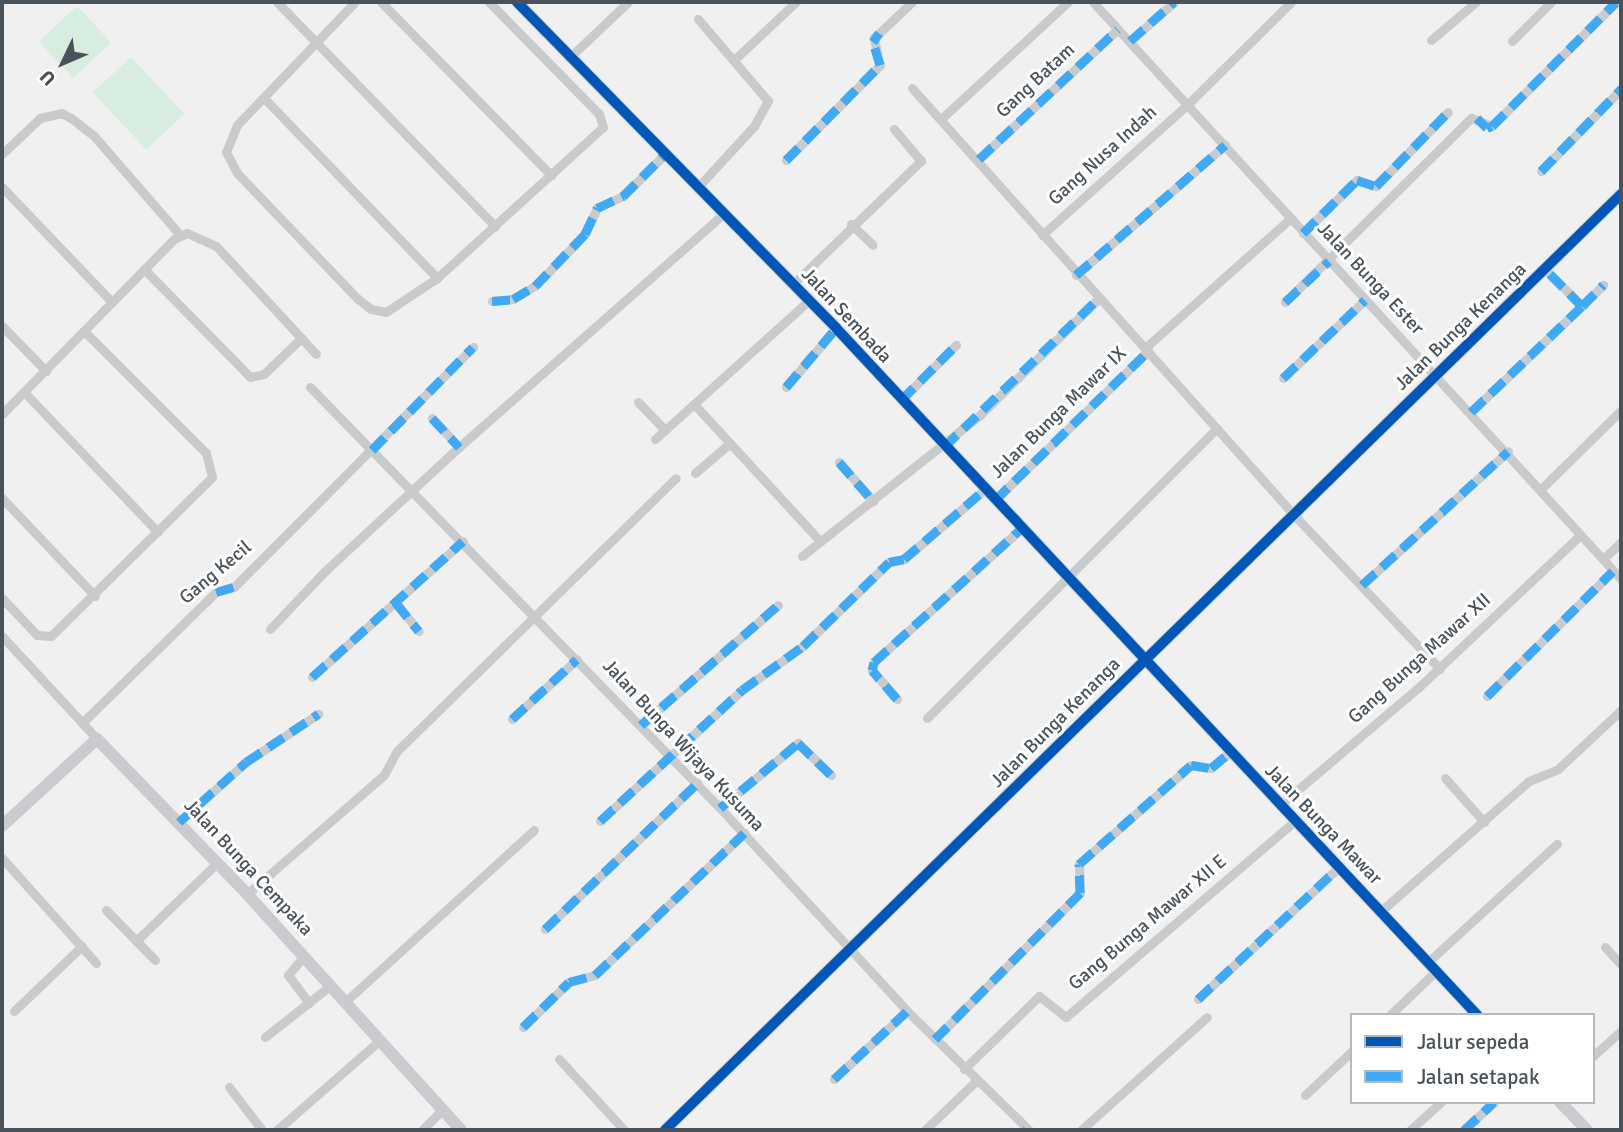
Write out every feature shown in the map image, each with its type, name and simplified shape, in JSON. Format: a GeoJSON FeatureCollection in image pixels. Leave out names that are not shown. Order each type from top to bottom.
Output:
{"type":"FeatureCollection","features":[{"type":"Feature","properties":{"kind":"street"},"geometry":{"type":"LineString","coordinates":[[276,2],[495,226]]}},
{"type":"Feature","properties":{"kind":"street"},"geometry":{"type":"LineString","coordinates":[[355,2],[315,41],[227,142],[229,163],[237,173],[371,309],[393,309],[437,278],[600,133],[602,119],[489,2]]}},
{"type":"Feature","properties":{"kind":"street"},"geometry":{"type":"LineString","coordinates":[[382,2],[551,175]]}},
{"type":"Feature","properties":{"kind":"street"},"geometry":{"type":"LineString","coordinates":[[569,58],[628,2]]}},
{"type":"Feature","properties":{"kind":"street"},"geometry":{"type":"LineString","coordinates":[[735,59],[796,2]]}},
{"type":"Feature","properties":{"kind":"street"},"geometry":{"type":"LineString","coordinates":[[786,160],[880,65],[874,49],[876,35],[912,2]]}},
{"type":"Feature","properties":{"kind":"street"},"geometry":{"type":"LineString","coordinates":[[942,120],[1068,2]]}},
{"type":"Feature","properties":{"kind":"street","name":"Jalan Bunga Ester"},"geometry":{"type":"LineString","coordinates":[[1093,2],[1435,377],[1508,451],[1579,536],[1604,558],[1621,579]]}},
{"type":"Feature","properties":{"kind":"street"},"geometry":{"type":"LineString","coordinates":[[1130,41],[1174,2]]}},
{"type":"Feature","properties":{"kind":"street","name":"Gang Nusa Indah"},"geometry":{"type":"LineString","coordinates":[[1042,235],[1188,104],[1291,2]]}},
{"type":"Feature","properties":{"kind":"street"},"geometry":{"type":"LineString","coordinates":[[1432,40],[1476,2]]}},
{"type":"Feature","properties":{"kind":"street"},"geometry":{"type":"LineString","coordinates":[[1512,41],[1551,2]]}},
{"type":"Feature","properties":{"kind":"street"},"geometry":{"type":"LineString","coordinates":[[1285,302],[1471,118],[1492,127],[1616,2]]}},
{"type":"Feature","properties":{"kind":"street","name":"Jalan Sembada"},"geometry":{"type":"LineString","coordinates":[[521,3],[569,58],[793,284],[807,302],[836,328],[1143,660]]}},
{"type":"Feature","properties":{"kind":"street"},"geometry":{"type":"LineString","coordinates":[[696,188],[767,105],[767,96],[698,19]]}},
{"type":"Feature","properties":{"kind":"street","name":"Gang Batam"},"geometry":{"type":"LineString","coordinates":[[979,159],[1118,29]]}},
{"type":"Feature","properties":{"kind":"street"},"geometry":{"type":"LineString","coordinates":[[912,88],[979,159],[1076,275],[1294,515],[1440,669]]}},
{"type":"Feature","properties":{"kind":"street"},"geometry":{"type":"LineString","coordinates":[[1541,170],[1621,89]]}},
{"type":"Feature","properties":{"kind":"street"},"geometry":{"type":"LineString","coordinates":[[264,98],[437,278]]}},
{"type":"Feature","properties":{"kind":"street"},"geometry":{"type":"LineString","coordinates":[[1303,233],[1357,180],[1376,186],[1448,112]]}},
{"type":"Feature","properties":{"kind":"street"},"geometry":{"type":"LineString","coordinates":[[2,154],[40,118],[61,113],[94,135],[180,235]]}},
{"type":"Feature","properties":{"kind":"street"},"geometry":{"type":"LineString","coordinates":[[793,284],[921,160],[894,129]]}},
{"type":"Feature","properties":{"kind":"street"},"geometry":{"type":"LineString","coordinates":[[1076,275],[1225,145]]}},
{"type":"Feature","properties":{"kind":"street"},"geometry":{"type":"LineString","coordinates":[[492,302],[513,299],[535,286],[585,234],[597,208],[623,196],[664,155]]}},
{"type":"Feature","properties":{"kind":"street"},"geometry":{"type":"LineString","coordinates":[[2,187],[112,302]]}},
{"type":"Feature","properties":{"kind":"street","name":"Jalan Bunga Kenanga"},"geometry":{"type":"LineString","coordinates":[[665,1130],[1621,194]]}},
{"type":"Feature","properties":{"kind":"street"},"geometry":{"type":"LineString","coordinates":[[271,629],[325,570],[459,447],[722,215]]}},
{"type":"Feature","properties":{"kind":"street","name":"Jalan Bunga Mawar IX"},"geometry":{"type":"LineString","coordinates":[[995,500],[1146,350],[1290,219]]}},
{"type":"Feature","properties":{"kind":"street"},"geometry":{"type":"LineString","coordinates":[[852,224],[873,245]]}},
{"type":"Feature","properties":{"kind":"street"},"geometry":{"type":"LineString","coordinates":[[2,414],[180,235],[194,233],[216,246],[316,354]]}},
{"type":"Feature","properties":{"kind":"street"},"geometry":{"type":"LineString","coordinates":[[144,269],[250,377],[264,374],[301,338]]}},
{"type":"Feature","properties":{"kind":"street"},"geometry":{"type":"LineString","coordinates":[[1545,269],[1582,306]]}},
{"type":"Feature","properties":{"kind":"street"},"geometry":{"type":"LineString","coordinates":[[1471,412],[1603,285]]}},
{"type":"Feature","properties":{"kind":"street"},"geometry":{"type":"LineString","coordinates":[[802,555],[944,447],[1098,299]]}},
{"type":"Feature","properties":{"kind":"street"},"geometry":{"type":"LineString","coordinates":[[1283,378],[1365,300]]}},
{"type":"Feature","properties":{"kind":"street"},"geometry":{"type":"LineString","coordinates":[[655,439],[807,302]]}},
{"type":"Feature","properties":{"kind":"street"},"geometry":{"type":"LineString","coordinates":[[2,326],[46,371]]}},
{"type":"Feature","properties":{"kind":"street"},"geometry":{"type":"LineString","coordinates":[[786,387],[836,328]]}},
{"type":"Feature","properties":{"kind":"street"},"geometry":{"type":"LineString","coordinates":[[2,598],[44,637],[55,633],[210,482],[212,464],[84,331]]}},
{"type":"Feature","properties":{"kind":"street"},"geometry":{"type":"LineString","coordinates":[[901,400],[956,345]]}},
{"type":"Feature","properties":{"kind":"street","name":"Gang Kecil"},"geometry":{"type":"LineString","coordinates":[[82,723],[216,592],[234,587],[473,347]]}},
{"type":"Feature","properties":{"kind":"street","name":"Jalan Bunga Wijaya Kusuma"},"geometry":{"type":"LineString","coordinates":[[310,387],[463,541],[744,833],[907,1011],[1027,1130]]}},
{"type":"Feature","properties":{"kind":"street"},"geometry":{"type":"LineString","coordinates":[[24,393],[158,532]]}},
{"type":"Feature","properties":{"kind":"street"},"geometry":{"type":"LineString","coordinates":[[638,402],[665,430]]}},
{"type":"Feature","properties":{"kind":"street"},"geometry":{"type":"LineString","coordinates":[[694,404],[820,541]]}},
{"type":"Feature","properties":{"kind":"street"},"geometry":{"type":"LineString","coordinates":[[1541,489],[1621,410]]}},
{"type":"Feature","properties":{"kind":"street"},"geometry":{"type":"LineString","coordinates":[[432,418],[459,447]]}},
{"type":"Feature","properties":{"kind":"street"},"geometry":{"type":"LineString","coordinates":[[927,718],[1217,428]]}},
{"type":"Feature","properties":{"kind":"street"},"geometry":{"type":"LineString","coordinates":[[695,473],[729,444]]}},
{"type":"Feature","properties":{"kind":"street"},"geometry":{"type":"LineString","coordinates":[[1362,585],[1508,451]]}},
{"type":"Feature","properties":{"kind":"street"},"geometry":{"type":"LineString","coordinates":[[839,462],[873,501]]}},
{"type":"Feature","properties":{"kind":"street"},"geometry":{"type":"LineString","coordinates":[[247,894],[384,775],[397,751],[676,478]]}},
{"type":"Feature","properties":{"kind":"street"},"geometry":{"type":"LineString","coordinates":[[600,821],[668,754],[742,690],[784,662],[891,560],[904,559],[985,489]]}},
{"type":"Feature","properties":{"kind":"street"},"geometry":{"type":"LineString","coordinates":[[2,498],[95,596]]}},
{"type":"Feature","properties":{"kind":"street"},"geometry":{"type":"LineString","coordinates":[[897,699],[872,670],[874,662],[1022,528]]}},
{"type":"Feature","properties":{"kind":"street","name":"Gang Bunga Mawar XII"},"geometry":{"type":"LineString","coordinates":[[1281,804],[1440,669],[1579,536]]}},
{"type":"Feature","properties":{"kind":"street"},"geometry":{"type":"LineString","coordinates":[[312,677],[463,541]]}},
{"type":"Feature","properties":{"kind":"street"},"geometry":{"type":"LineString","coordinates":[[1604,558],[1621,541]]}},
{"type":"Feature","properties":{"kind":"street"},"geometry":{"type":"LineString","coordinates":[[1488,696],[1613,571]]}},
{"type":"Feature","properties":{"kind":"street"},"geometry":{"type":"LineString","coordinates":[[396,603],[419,631]]}},
{"type":"Feature","properties":{"kind":"street"},"geometry":{"type":"LineString","coordinates":[[640,725],[778,606]]}},
{"type":"Feature","properties":{"kind":"street","name":"Jalan Bunga Cempaka"},"geometry":{"type":"LineString","coordinates":[[2,636],[247,894],[461,1130]]}},
{"type":"Feature","properties":{"kind":"street"},"geometry":{"type":"LineString","coordinates":[[512,719],[577,659]]}},
{"type":"Feature","properties":{"kind":"street","name":"Jalan Bunga Mawar"},"geometry":{"type":"LineString","coordinates":[[1143,660],[1229,753],[1340,866],[1475,1013]]}},
{"type":"Feature","properties":{"kind":"street"},"geometry":{"type":"LineString","coordinates":[[1381,911],[1535,776],[1566,762],[1621,710]]}},
{"type":"Feature","properties":{"kind":"street"},"geometry":{"type":"LineString","coordinates":[[179,822],[246,762],[318,714]]}},
{"type":"Feature","properties":{"kind":"street"},"geometry":{"type":"LineString","coordinates":[[2,826],[97,739]]}},
{"type":"Feature","properties":{"kind":"street"},"geometry":{"type":"LineString","coordinates":[[720,808],[799,743],[831,775]]}},
{"type":"Feature","properties":{"kind":"street"},"geometry":{"type":"LineString","coordinates":[[935,1039],[1080,893],[1079,864],[1191,765],[1208,769],[1229,753]]}},
{"type":"Feature","properties":{"kind":"street"},"geometry":{"type":"LineString","coordinates":[[1444,778],[1483,822]]}},
{"type":"Feature","properties":{"kind":"street"},"geometry":{"type":"LineString","coordinates":[[545,929],[696,783]]}},
{"type":"Feature","properties":{"kind":"street","name":"Gang Bunga Mawar XII E"},"geometry":{"type":"LineString","coordinates":[[964,1069],[1037,997],[1066,1017],[1296,820]]}},
{"type":"Feature","properties":{"kind":"street"},"geometry":{"type":"LineString","coordinates":[[346,1002],[534,830]]}},
{"type":"Feature","properties":{"kind":"street"},"geometry":{"type":"LineString","coordinates":[[523,1027],[569,982],[595,975],[744,833]]}},
{"type":"Feature","properties":{"kind":"street"},"geometry":{"type":"LineString","coordinates":[[1392,1013],[1432,967],[1557,844]]}},
{"type":"Feature","properties":{"kind":"street"},"geometry":{"type":"LineString","coordinates":[[2,858],[96,963]]}},
{"type":"Feature","properties":{"kind":"street"},"geometry":{"type":"LineString","coordinates":[[136,941],[216,863]]}},
{"type":"Feature","properties":{"kind":"street"},"geometry":{"type":"LineString","coordinates":[[1198,999],[1340,866]]}},
{"type":"Feature","properties":{"kind":"street"},"geometry":{"type":"LineString","coordinates":[[106,910],[155,960]]}},
{"type":"Feature","properties":{"kind":"street"},"geometry":{"type":"LineString","coordinates":[[14,1012],[82,946]]}},
{"type":"Feature","properties":{"kind":"street"},"geometry":{"type":"LineString","coordinates":[[1605,947],[1621,965]]}},
{"type":"Feature","properties":{"kind":"street"},"geometry":{"type":"LineString","coordinates":[[304,956],[288,975],[309,1003]]}},
{"type":"Feature","properties":{"kind":"street"},"geometry":{"type":"LineString","coordinates":[[265,1037],[331,985]]}},
{"type":"Feature","properties":{"kind":"street"},"geometry":{"type":"LineString","coordinates":[[834,1079],[907,1011]]}},
{"type":"Feature","properties":{"kind":"street"},"geometry":{"type":"LineString","coordinates":[[1081,1130],[1206,1017]]}},
{"type":"Feature","properties":{"kind":"street"},"geometry":{"type":"LineString","coordinates":[[1595,1054],[1621,1031]]}},
{"type":"Feature","properties":{"kind":"street"},"geometry":{"type":"LineString","coordinates":[[277,1130],[380,1040]]}},
{"type":"Feature","properties":{"kind":"street"},"geometry":{"type":"LineString","coordinates":[[1305,1095],[1350,1053]]}},
{"type":"Feature","properties":{"kind":"street"},"geometry":{"type":"LineString","coordinates":[[559,1059],[624,1130]]}},
{"type":"Feature","properties":{"kind":"street"},"geometry":{"type":"LineString","coordinates":[[925,1130],[976,1081]]}},
{"type":"Feature","properties":{"kind":"street"},"geometry":{"type":"LineString","coordinates":[[229,1087],[262,1130]]}},
{"type":"Feature","properties":{"kind":"street"},"geometry":{"type":"LineString","coordinates":[[1410,1130],[1439,1104]]}},
{"type":"Feature","properties":{"kind":"street"},"geometry":{"type":"LineString","coordinates":[[1464,1130],[1492,1104]]}},
{"type":"Feature","properties":{"kind":"street"},"geometry":{"type":"LineString","coordinates":[[1562,1104],[1582,1129]]}},
{"type":"Feature","properties":{"kind":"street"},"geometry":{"type":"LineString","coordinates":[[422,1130],[443,1109]]}},
{"type":"Feature","properties":{"kind":"green space"},"geometry":{"type":"Polygon","coordinates":[[[77,6],[111,43],[73,78],[39,41],[77,6]]]}},
{"type":"Feature","properties":{"kind":"green space"},"geometry":{"type":"Polygon","coordinates":[[[131,57],[184,114],[146,150],[93,92],[131,57]]]}},
{"type":"Feature","properties":{"kind":"marked path"},"geometry":{"type":"LineString","coordinates":[[1130,41],[1174,2]]}},
{"type":"Feature","properties":{"kind":"marked path"},"geometry":{"type":"LineString","coordinates":[[1477,118],[1487,128],[1492,126],[1616,2]]}},
{"type":"Feature","properties":{"kind":"marked path"},"geometry":{"type":"LineString","coordinates":[[979,159],[1118,29]]}},
{"type":"Feature","properties":{"kind":"marked path"},"geometry":{"type":"LineString","coordinates":[[786,160],[880,65],[873,42],[879,33]]}},
{"type":"Feature","properties":{"kind":"marked path"},"geometry":{"type":"LineString","coordinates":[[1541,171],[1621,89]]}},
{"type":"Feature","properties":{"kind":"marked path"},"geometry":{"type":"LineString","coordinates":[[1303,233],[1357,180],[1376,186],[1448,112]]}},
{"type":"Feature","properties":{"kind":"marked path"},"geometry":{"type":"LineString","coordinates":[[1076,275],[1225,145]]}},
{"type":"Feature","properties":{"kind":"marked path"},"geometry":{"type":"LineString","coordinates":[[492,301],[513,299],[535,286],[585,234],[597,208],[623,196],[664,155]]}},
{"type":"Feature","properties":{"kind":"marked path"},"geometry":{"type":"LineString","coordinates":[[1285,302],[1329,261]]}},
{"type":"Feature","properties":{"kind":"marked path"},"geometry":{"type":"LineString","coordinates":[[1471,412],[1582,306],[1545,269]]}},
{"type":"Feature","properties":{"kind":"marked path"},"geometry":{"type":"LineString","coordinates":[[1582,306],[1603,285]]}},
{"type":"Feature","properties":{"kind":"marked path"},"geometry":{"type":"LineString","coordinates":[[944,447],[1098,299]]}},
{"type":"Feature","properties":{"kind":"marked path"},"geometry":{"type":"LineString","coordinates":[[1283,378],[1365,300]]}},
{"type":"Feature","properties":{"kind":"marked path"},"geometry":{"type":"LineString","coordinates":[[786,387],[836,328]]}},
{"type":"Feature","properties":{"kind":"marked path"},"geometry":{"type":"LineString","coordinates":[[901,400],[956,345]]}},
{"type":"Feature","properties":{"kind":"marked path"},"geometry":{"type":"LineString","coordinates":[[372,450],[473,347]]}},
{"type":"Feature","properties":{"kind":"marked path"},"geometry":{"type":"LineString","coordinates":[[995,500],[1148,351]]}},
{"type":"Feature","properties":{"kind":"marked path"},"geometry":{"type":"LineString","coordinates":[[432,418],[459,447]]}},
{"type":"Feature","properties":{"kind":"marked path"},"geometry":{"type":"LineString","coordinates":[[1362,585],[1508,451]]}},
{"type":"Feature","properties":{"kind":"marked path"},"geometry":{"type":"LineString","coordinates":[[839,462],[873,501]]}},
{"type":"Feature","properties":{"kind":"marked path"},"geometry":{"type":"LineString","coordinates":[[600,821],[742,690],[803,646],[889,562],[904,559],[985,489]]}},
{"type":"Feature","properties":{"kind":"marked path"},"geometry":{"type":"LineString","coordinates":[[897,699],[872,670],[874,662],[1022,528]]}},
{"type":"Feature","properties":{"kind":"marked path"},"geometry":{"type":"LineString","coordinates":[[312,677],[463,541]]}},
{"type":"Feature","properties":{"kind":"marked path"},"geometry":{"type":"LineString","coordinates":[[1487,696],[1613,571]]}},
{"type":"Feature","properties":{"kind":"marked path"},"geometry":{"type":"LineString","coordinates":[[216,592],[234,587]]}},
{"type":"Feature","properties":{"kind":"marked path"},"geometry":{"type":"LineString","coordinates":[[396,603],[419,631]]}},
{"type":"Feature","properties":{"kind":"marked path"},"geometry":{"type":"LineString","coordinates":[[641,725],[778,605]]}},
{"type":"Feature","properties":{"kind":"marked path"},"geometry":{"type":"LineString","coordinates":[[512,719],[577,659]]}},
{"type":"Feature","properties":{"kind":"marked path"},"geometry":{"type":"LineString","coordinates":[[179,822],[246,762],[318,714]]}},
{"type":"Feature","properties":{"kind":"marked path"},"geometry":{"type":"LineString","coordinates":[[720,808],[798,743],[831,775]]}},
{"type":"Feature","properties":{"kind":"marked path"},"geometry":{"type":"LineString","coordinates":[[935,1039],[1080,893],[1079,864],[1191,765],[1211,768],[1229,753]]}},
{"type":"Feature","properties":{"kind":"marked path"},"geometry":{"type":"LineString","coordinates":[[545,929],[697,783]]}},
{"type":"Feature","properties":{"kind":"marked path"},"geometry":{"type":"LineString","coordinates":[[523,1027],[569,982],[595,975],[744,833]]}},
{"type":"Feature","properties":{"kind":"marked path"},"geometry":{"type":"LineString","coordinates":[[1198,999],[1340,866]]}},
{"type":"Feature","properties":{"kind":"marked path"},"geometry":{"type":"LineString","coordinates":[[834,1079],[907,1011]]}},
{"type":"Feature","properties":{"kind":"marked path"},"geometry":{"type":"LineString","coordinates":[[1464,1130],[1492,1104]]}},
{"type":"Feature","properties":{"kind":"cycle path"},"geometry":{"type":"LineString","coordinates":[[517,2],[836,328],[1475,1013]]}},
{"type":"Feature","properties":{"kind":"cycle path"},"geometry":{"type":"LineString","coordinates":[[665,1130],[1621,194]]}}]}
